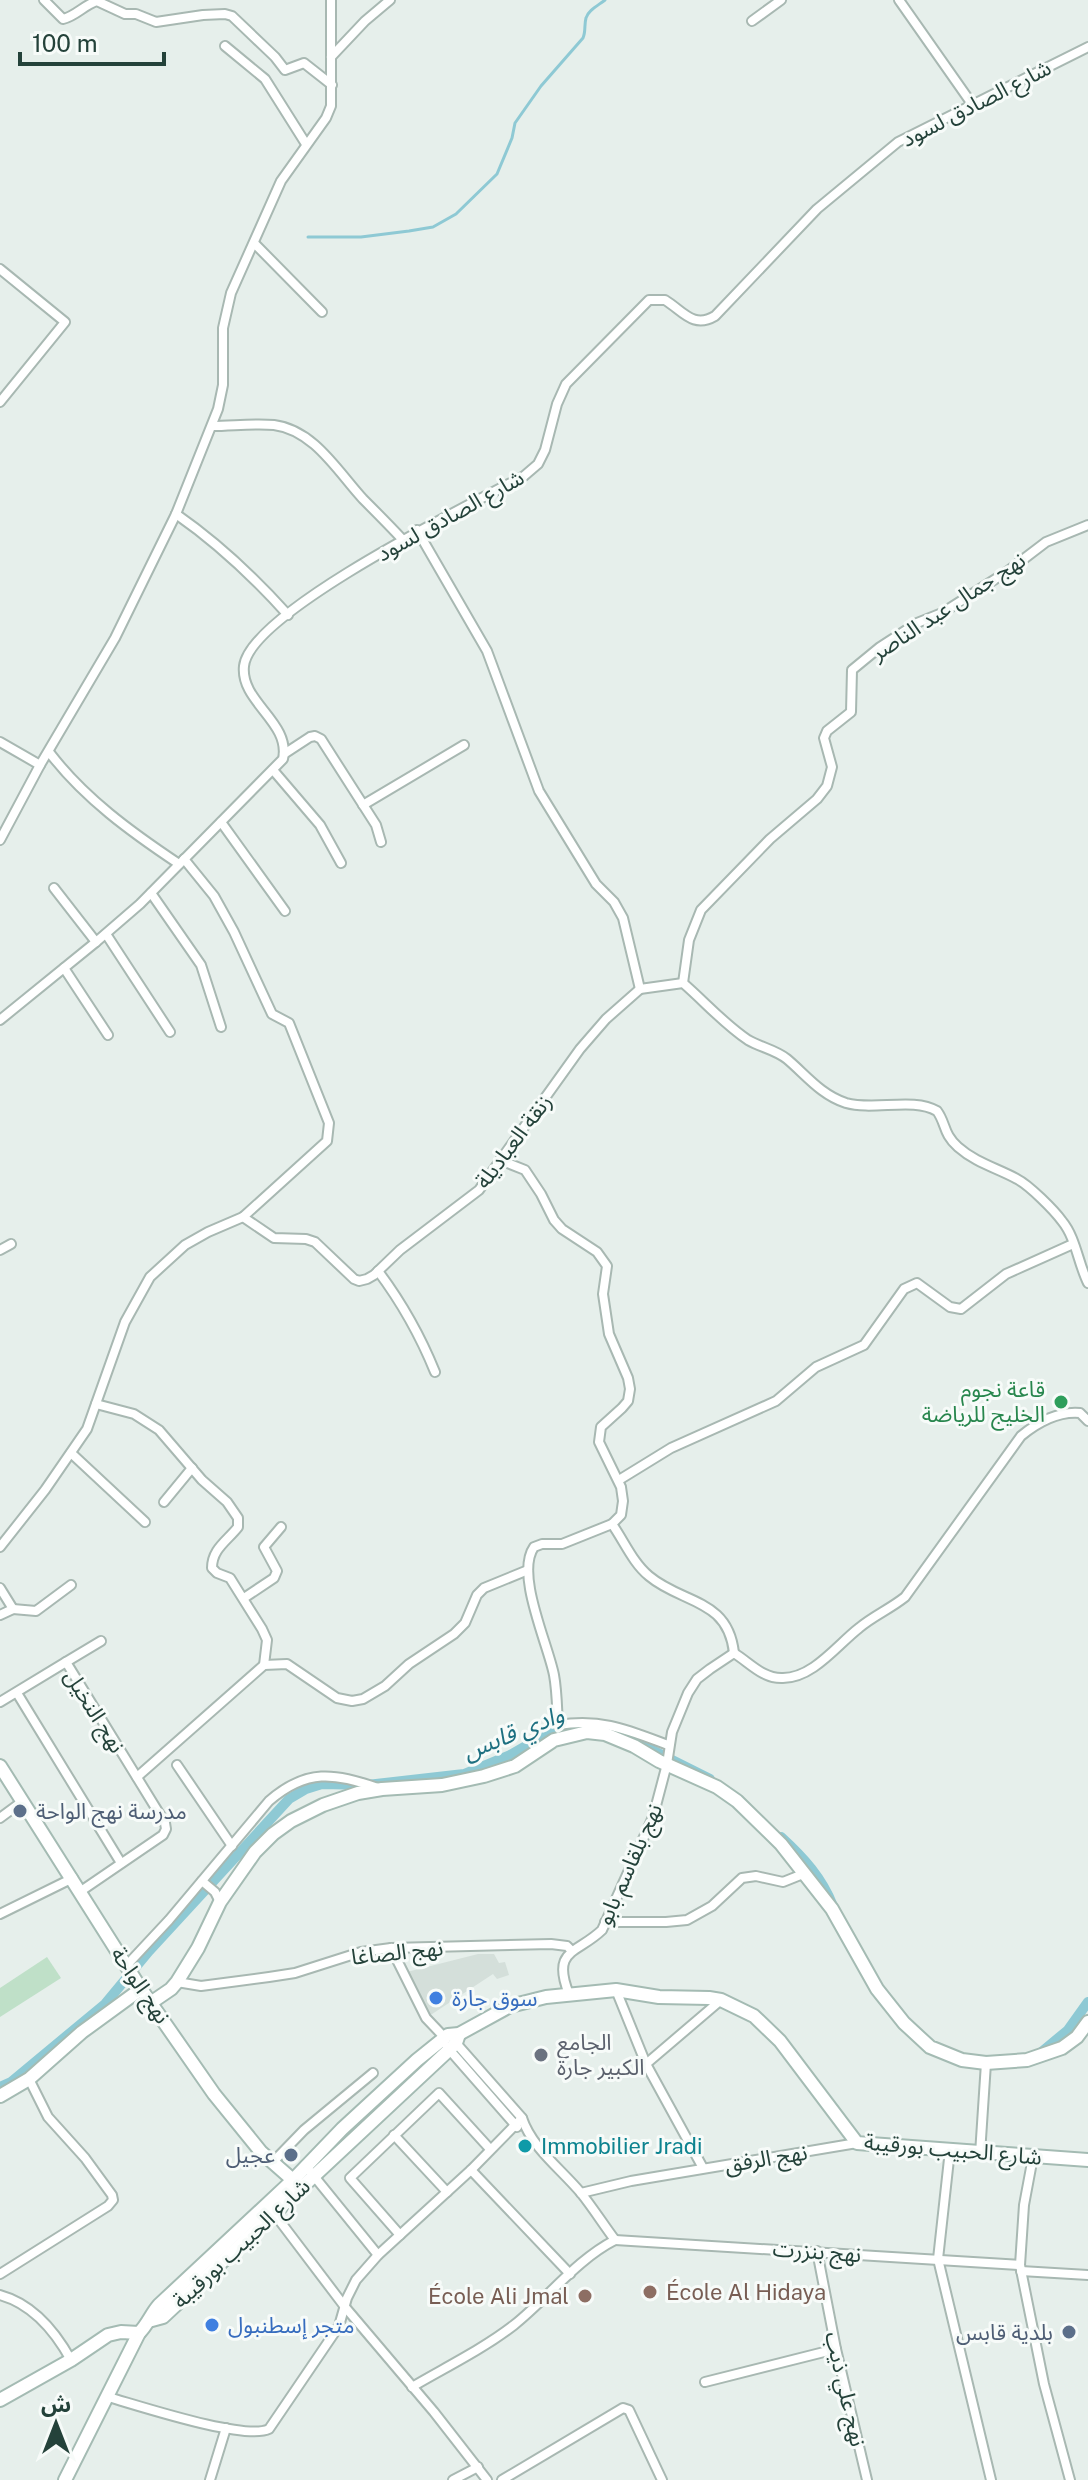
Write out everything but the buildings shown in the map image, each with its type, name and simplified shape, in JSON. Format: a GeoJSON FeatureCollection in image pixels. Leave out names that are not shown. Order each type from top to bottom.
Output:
{"type":"FeatureCollection","features":[{"type":"Feature","properties":{"kind":"street"},"geometry":{"type":"LineString","coordinates":[[44,0],[63,19],[97,1],[125,14],[136,14],[156,22],[213,14],[232,16],[285,70],[304,63],[332,85]]}},
{"type":"Feature","properties":{"kind":"street"},"geometry":{"type":"LineString","coordinates":[[0,840],[115,638],[176,514],[212,426],[223,385],[223,328],[227,305],[281,181],[329,112],[332,85],[331,0]]}},
{"type":"Feature","properties":{"kind":"street"},"geometry":{"type":"LineString","coordinates":[[331,58],[365,21],[390,0]]}},
{"type":"Feature","properties":{"kind":"street"},"geometry":{"type":"LineString","coordinates":[[752,21],[781,0]]}},
{"type":"Feature","properties":{"kind":"street"},"geometry":{"type":"LineString","coordinates":[[899,0],[972,104]]}},
{"type":"Feature","properties":{"kind":"street"},"geometry":{"type":"LineString","coordinates":[[225,46],[265,79],[306,144]]}},
{"type":"Feature","properties":{"kind":"street","name":"شارع الصادق لسود"},"geometry":{"type":"LineString","coordinates":[[284,754],[280,734],[248,685],[244,663],[253,645],[321,590],[417,530],[524,476],[538,464],[549,441],[557,404],[566,384],[649,300],[665,300],[691,319],[706,322],[817,209],[907,136],[1088,47]]}},
{"type":"Feature","properties":{"kind":"street"},"geometry":{"type":"LineString","coordinates":[[254,243],[322,312]]}},
{"type":"Feature","properties":{"kind":"street"},"geometry":{"type":"LineString","coordinates":[[0,269],[65,322],[0,402]]}},
{"type":"Feature","properties":{"kind":"street"},"geometry":{"type":"LineString","coordinates":[[212,426],[276,425],[296,431],[333,464],[402,539]]}},
{"type":"Feature","properties":{"kind":"street"},"geometry":{"type":"LineString","coordinates":[[176,514],[231,556],[288,615]]}},
{"type":"Feature","properties":{"kind":"street","name":"نهج جمال عبد الناصر"},"geometry":{"type":"LineString","coordinates":[[683,983],[689,940],[701,910],[827,786],[832,767],[824,738],[832,726],[851,712],[852,670],[880,647],[917,623],[942,613],[1008,571],[1046,542],[1088,525]]}},
{"type":"Feature","properties":{"kind":"street"},"geometry":{"type":"LineString","coordinates":[[417,530],[487,651],[539,791],[589,873],[614,902],[623,918],[640,989],[683,983],[748,1039],[782,1055],[812,1083],[835,1098],[859,1105],[917,1105],[937,1111],[944,1130],[958,1148],[984,1165],[1025,1183],[1060,1218],[1069,1231],[1088,1283]]}},
{"type":"Feature","properties":{"kind":"street"},"geometry":{"type":"LineString","coordinates":[[0,1020],[106,934],[151,893],[273,770],[284,754],[310,737],[321,739],[376,825],[381,842]]}},
{"type":"Feature","properties":{"kind":"street"},"geometry":{"type":"LineString","coordinates":[[0,742],[40,765]]}},
{"type":"Feature","properties":{"kind":"street"},"geometry":{"type":"LineString","coordinates":[[363,805],[464,745]]}},
{"type":"Feature","properties":{"kind":"street"},"geometry":{"type":"LineString","coordinates":[[0,1547],[87,1429],[125,1322],[150,1277],[185,1245],[243,1217],[317,1152],[327,1141],[329,1123],[289,1023],[272,1014],[214,896],[182,861],[109,813],[76,785],[49,752]]}},
{"type":"Feature","properties":{"kind":"street"},"geometry":{"type":"LineString","coordinates":[[273,770],[320,825],[341,863]]}},
{"type":"Feature","properties":{"kind":"street"},"geometry":{"type":"LineString","coordinates":[[221,822],[285,911]]}},
{"type":"Feature","properties":{"kind":"street"},"geometry":{"type":"LineString","coordinates":[[54,888],[96,942]]}},
{"type":"Feature","properties":{"kind":"street"},"geometry":{"type":"LineString","coordinates":[[151,893],[201,965],[221,1027]]}},
{"type":"Feature","properties":{"kind":"street"},"geometry":{"type":"LineString","coordinates":[[106,934],[170,1032]]}},
{"type":"Feature","properties":{"kind":"street"},"geometry":{"type":"LineString","coordinates":[[64,968],[108,1035]]}},
{"type":"Feature","properties":{"kind":"street","name":"زنقة العباديلة"},"geometry":{"type":"LineString","coordinates":[[378,1271],[400,1250],[479,1190],[580,1049],[606,1019],[640,989]]}},
{"type":"Feature","properties":{"kind":"street"},"geometry":{"type":"LineString","coordinates":[[500,1160],[525,1170],[554,1220],[562,1229],[597,1252],[607,1266],[603,1294],[609,1334],[630,1389],[628,1401],[601,1427],[599,1442],[619,1480],[623,1501],[621,1515],[612,1524],[562,1544],[534,1547],[529,1555],[532,1596],[554,1675],[558,1725],[594,1722],[635,1732],[668,1745]]}},
{"type":"Feature","properties":{"kind":"street"},"geometry":{"type":"LineString","coordinates":[[243,1217],[274,1238],[315,1242],[354,1279],[367,1279],[378,1271],[401,1302],[435,1372]]}},
{"type":"Feature","properties":{"kind":"street"},"geometry":{"type":"LineString","coordinates":[[0,1250],[11,1244]]}},
{"type":"Feature","properties":{"kind":"street"},"geometry":{"type":"LineString","coordinates":[[619,1480],[671,1448],[776,1401],[816,1367],[864,1345],[895,1299],[909,1285],[917,1283],[950,1307],[961,1309],[1006,1274],[1073,1244]]}},
{"type":"Feature","properties":{"kind":"street"},"geometry":{"type":"LineString","coordinates":[[1078,1260],[1088,1255]]}},
{"type":"Feature","properties":{"kind":"street"},"geometry":{"type":"LineString","coordinates":[[96,1404],[134,1414],[151,1425],[172,1443],[238,1518],[238,1527],[218,1547],[212,1568],[230,1578],[267,1640],[264,1665]]}},
{"type":"Feature","properties":{"kind":"street"},"geometry":{"type":"LineString","coordinates":[[612,1524],[647,1575],[706,1605],[717,1615],[733,1642],[734,1653],[765,1675],[782,1679],[796,1676],[809,1669],[862,1625],[905,1597],[1021,1436],[1037,1423],[1056,1415],[1080,1413],[1088,1421]]}},
{"type":"Feature","properties":{"kind":"street"},"geometry":{"type":"LineString","coordinates":[[71,1453],[145,1522]]}},
{"type":"Feature","properties":{"kind":"street"},"geometry":{"type":"LineString","coordinates":[[164,1502],[192,1468]]}},
{"type":"Feature","properties":{"kind":"street"},"geometry":{"type":"LineString","coordinates":[[244,1598],[274,1578],[277,1571],[264,1547],[281,1527]]}},
{"type":"Feature","properties":{"kind":"street"},"geometry":{"type":"LineString","coordinates":[[137,1777],[264,1665],[287,1664],[337,1698],[352,1701],[363,1699],[454,1634],[465,1623],[477,1595],[484,1588],[528,1570]]}},
{"type":"Feature","properties":{"kind":"street"},"geometry":{"type":"LineString","coordinates":[[0,1615],[13,1609],[36,1611],[71,1585]]}},
{"type":"Feature","properties":{"kind":"street"},"geometry":{"type":"LineString","coordinates":[[0,1588],[13,1609]]}},
{"type":"Feature","properties":{"kind":"street"},"geometry":{"type":"LineString","coordinates":[[66,1662],[101,1641]]}},
{"type":"Feature","properties":{"kind":"street","name":"نهج بلقاسم بابو"},"geometry":{"type":"LineString","coordinates":[[571,1950],[595,1936],[605,1922],[653,1817],[677,1716],[697,1679],[734,1653]]}},
{"type":"Feature","properties":{"kind":"street","name":"نهج النخيل"},"geometry":{"type":"LineString","coordinates":[[0,1702],[66,1662],[165,1823],[165,1833],[121,1863]]}},
{"type":"Feature","properties":{"kind":"street"},"geometry":{"type":"LineString","coordinates":[[17,1693],[121,1863],[81,1891]]}},
{"type":"Feature","properties":{"kind":"street"},"geometry":{"type":"LineString","coordinates":[[152,2002],[177,1982],[198,1948],[220,1902],[255,1852],[291,1821],[332,1802],[382,1789],[442,1785],[484,1776],[515,1766],[554,1740],[587,1732],[605,1734],[717,1787],[737,1801],[781,1844],[832,1909],[877,1989],[917,2036],[939,2053],[986,2063],[1027,2060],[1083,2038],[1088,2022]]}},
{"type":"Feature","properties":{"kind":"street"},"geometry":{"type":"LineString","coordinates":[[177,1765],[232,1846]]}},
{"type":"Feature","properties":{"kind":"street","name":"نهج الواحة"},"geometry":{"type":"LineString","coordinates":[[0,1766],[141,1989],[214,2094],[252,2142],[298,2183]]}},
{"type":"Feature","properties":{"kind":"street"},"geometry":{"type":"LineString","coordinates":[[127,1965],[269,1801],[284,1789],[310,1777],[323,1775],[349,1778],[382,1789]]}},
{"type":"Feature","properties":{"kind":"street"},"geometry":{"type":"LineString","coordinates":[[0,1818],[23,1801]]}},
{"type":"Feature","properties":{"kind":"street"},"geometry":{"type":"LineString","coordinates":[[605,1922],[687,1920],[712,1906],[742,1878],[756,1876],[783,1882],[803,1874]]}},
{"type":"Feature","properties":{"kind":"street"},"geometry":{"type":"LineString","coordinates":[[0,1914],[73,1878]]}},
{"type":"Feature","properties":{"kind":"street"},"geometry":{"type":"LineString","coordinates":[[202,1881],[215,1892],[220,1902]]}},
{"type":"Feature","properties":{"kind":"street","name":"نهج الصاغا"},"geometry":{"type":"LineString","coordinates":[[177,1982],[201,1986],[295,1973],[361,1952],[391,1948],[478,1950],[551,1944],[567,1946],[571,1950]]}},
{"type":"Feature","properties":{"kind":"street"},"geometry":{"type":"LineString","coordinates":[[391,1948],[426,2018],[522,2118],[525,2129],[581,2193],[615,2240],[599,2249],[512,2327],[412,2387]]}},
{"type":"Feature","properties":{"kind":"street"},"geometry":{"type":"LineString","coordinates":[[569,1994],[563,1970],[571,1950]]}},
{"type":"Feature","properties":{"kind":"street"},"geometry":{"type":"LineString","coordinates":[[0,2096],[29,2079],[82,2032],[141,1989]]}},
{"type":"Feature","properties":{"kind":"street"},"geometry":{"type":"LineString","coordinates":[[616,1990],[646,2064],[703,2168]]}},
{"type":"Feature","properties":{"kind":"street","name":"شارع الحبيب بورقيبة"},"geometry":{"type":"LineString","coordinates":[[298,2183],[305,2165],[417,2060],[510,2006],[546,1997],[616,1990],[659,1997],[721,2000],[741,2008],[766,2026],[780,2041],[857,2143],[1088,2160]]}},
{"type":"Feature","properties":{"kind":"street"},"geometry":{"type":"LineString","coordinates":[[646,2064],[721,2000]]}},
{"type":"Feature","properties":{"kind":"street"},"geometry":{"type":"LineString","coordinates":[[450,2040],[514,2126],[525,2129]]}},
{"type":"Feature","properties":{"kind":"street","name":"شارع الحبيب بورقيبة"},"geometry":{"type":"LineString","coordinates":[[65,2480],[139,2333],[152,2320],[163,2317],[298,2183],[313,2177],[450,2040]]}},
{"type":"Feature","properties":{"kind":"street"},"geometry":{"type":"LineString","coordinates":[[980,2154],[986,2063]]}},
{"type":"Feature","properties":{"kind":"street"},"geometry":{"type":"LineString","coordinates":[[273,2162],[304,2130],[373,2073]]}},
{"type":"Feature","properties":{"kind":"street"},"geometry":{"type":"LineString","coordinates":[[0,2274],[113,2200],[85,2158],[48,2117],[29,2079]]}},
{"type":"Feature","properties":{"kind":"street"},"geometry":{"type":"LineString","coordinates":[[400,2235],[350,2178],[394,2135],[439,2093],[490,2149]]}},
{"type":"Feature","properties":{"kind":"street"},"geometry":{"type":"LineString","coordinates":[[108,2397],[226,2428],[258,2433],[269,2429],[339,2326],[356,2280],[378,2255],[471,2170],[522,2118]]}},
{"type":"Feature","properties":{"kind":"street"},"geometry":{"type":"LineString","coordinates":[[394,2135],[447,2192]]}},
{"type":"Feature","properties":{"kind":"street","name":"نهج الرفق"},"geometry":{"type":"LineString","coordinates":[[581,2193],[631,2181],[857,2143]]}},
{"type":"Feature","properties":{"kind":"street"},"geometry":{"type":"LineString","coordinates":[[950,2150],[938,2259],[991,2480]]}},
{"type":"Feature","properties":{"kind":"street"},"geometry":{"type":"LineString","coordinates":[[1033,2157],[1024,2205],[1021,2268],[1044,2384],[1070,2480]]}},
{"type":"Feature","properties":{"kind":"street"},"geometry":{"type":"LineString","coordinates":[[305,2165],[378,2255]]}},
{"type":"Feature","properties":{"kind":"street"},"geometry":{"type":"LineString","coordinates":[[471,2170],[570,2274]]}},
{"type":"Feature","properties":{"kind":"street"},"geometry":{"type":"LineString","coordinates":[[270,2209],[345,2307],[487,2480]]}},
{"type":"Feature","properties":{"kind":"street","name":"نهج بنزرت"},"geometry":{"type":"LineString","coordinates":[[615,2240],[938,2259],[1088,2275]]}},
{"type":"Feature","properties":{"kind":"street","name":"نهج علي ذيب"},"geometry":{"type":"LineString","coordinates":[[817,2251],[867,2480]]}},
{"type":"Feature","properties":{"kind":"street"},"geometry":{"type":"LineString","coordinates":[[0,2295],[26,2306],[41,2318],[71,2360]]}},
{"type":"Feature","properties":{"kind":"street"},"geometry":{"type":"LineString","coordinates":[[0,2400],[108,2335],[139,2333]]}},
{"type":"Feature","properties":{"kind":"street"},"geometry":{"type":"LineString","coordinates":[[705,2382],[836,2349]]}},
{"type":"Feature","properties":{"kind":"street"},"geometry":{"type":"LineString","coordinates":[[502,2480],[623,2408],[629,2410],[662,2480]]}},
{"type":"Feature","properties":{"kind":"street"},"geometry":{"type":"LineString","coordinates":[[210,2480],[226,2428]]}},
{"type":"Feature","properties":{"kind":"street"},"geometry":{"type":"LineString","coordinates":[[453,2480],[478,2467]]}},
{"type":"Feature","properties":{"kind":"shaded area","name":"سوق جارة"},"geometry":{"type":"Polygon","coordinates":[[[478,1954],[494,1954],[499,1963],[505,1962],[509,1975],[497,1979],[493,1974],[426,2018],[403,1973],[478,1954]]]}},
{"type":"Feature","properties":{"kind":"green space"},"geometry":{"type":"Polygon","coordinates":[[[47,1957],[61,1978],[0,2017],[0,1988],[47,1957]]]}},
{"type":"Feature","properties":{"kind":"waterway"},"geometry":{"type":"LineString","coordinates":[[308,237],[361,237],[409,231],[433,227],[456,214],[497,174],[515,123],[541,86],[583,38],[589,13],[605,0]]}},
{"type":"Feature","properties":{"kind":"waterway","name":"وادي قابس"},"geometry":{"type":"LineString","coordinates":[[0,2087],[11,2082],[105,2004],[149,1951],[289,1799],[322,1784],[367,1785],[464,1774],[510,1755],[550,1732],[574,1726]]}},
{"type":"Feature","properties":{"kind":"waterway","name":"وادي قابس"},"geometry":{"type":"LineString","coordinates":[[638,1743],[710,1779]]}},
{"type":"Feature","properties":{"kind":"waterway","name":"وادي قابس"},"geometry":{"type":"LineString","coordinates":[[781,1837],[812,1869],[833,1906]]}},
{"type":"Feature","properties":{"kind":"waterway","name":"وادي قابس"},"geometry":{"type":"LineString","coordinates":[[1039,2054],[1068,2030],[1088,2002]]}},
{"type":"Feature","properties":{"kind":"place","name":"قاعة نجوم الخليج للرياضة"},"geometry":{"type":"Point","coordinates":[1061,1402]}},
{"type":"Feature","properties":{"kind":"place","name":"مدرسة نهج الواحة"},"geometry":{"type":"Point","coordinates":[20,1811]}},
{"type":"Feature","properties":{"kind":"place","name":"سوق جارة"},"geometry":{"type":"Point","coordinates":[436,1998]}},
{"type":"Feature","properties":{"kind":"place","name":"الجامع الكبير جارة"},"geometry":{"type":"Point","coordinates":[541,2055]}},
{"type":"Feature","properties":{"kind":"place","name":"Immobilier Jradi"},"geometry":{"type":"Point","coordinates":[525,2146]}},
{"type":"Feature","properties":{"kind":"place","name":"عجيل"},"geometry":{"type":"Point","coordinates":[291,2155]}},
{"type":"Feature","properties":{"kind":"place","name":"École Al Hidaya"},"geometry":{"type":"Point","coordinates":[650,2292]}},
{"type":"Feature","properties":{"kind":"place","name":"École Ali Jmal"},"geometry":{"type":"Point","coordinates":[585,2296]}},
{"type":"Feature","properties":{"kind":"place","name":"متجر إسطنبول"},"geometry":{"type":"Point","coordinates":[212,2325]}},
{"type":"Feature","properties":{"kind":"place","name":"بلدية قابس"},"geometry":{"type":"Point","coordinates":[1069,2332]}}]}
